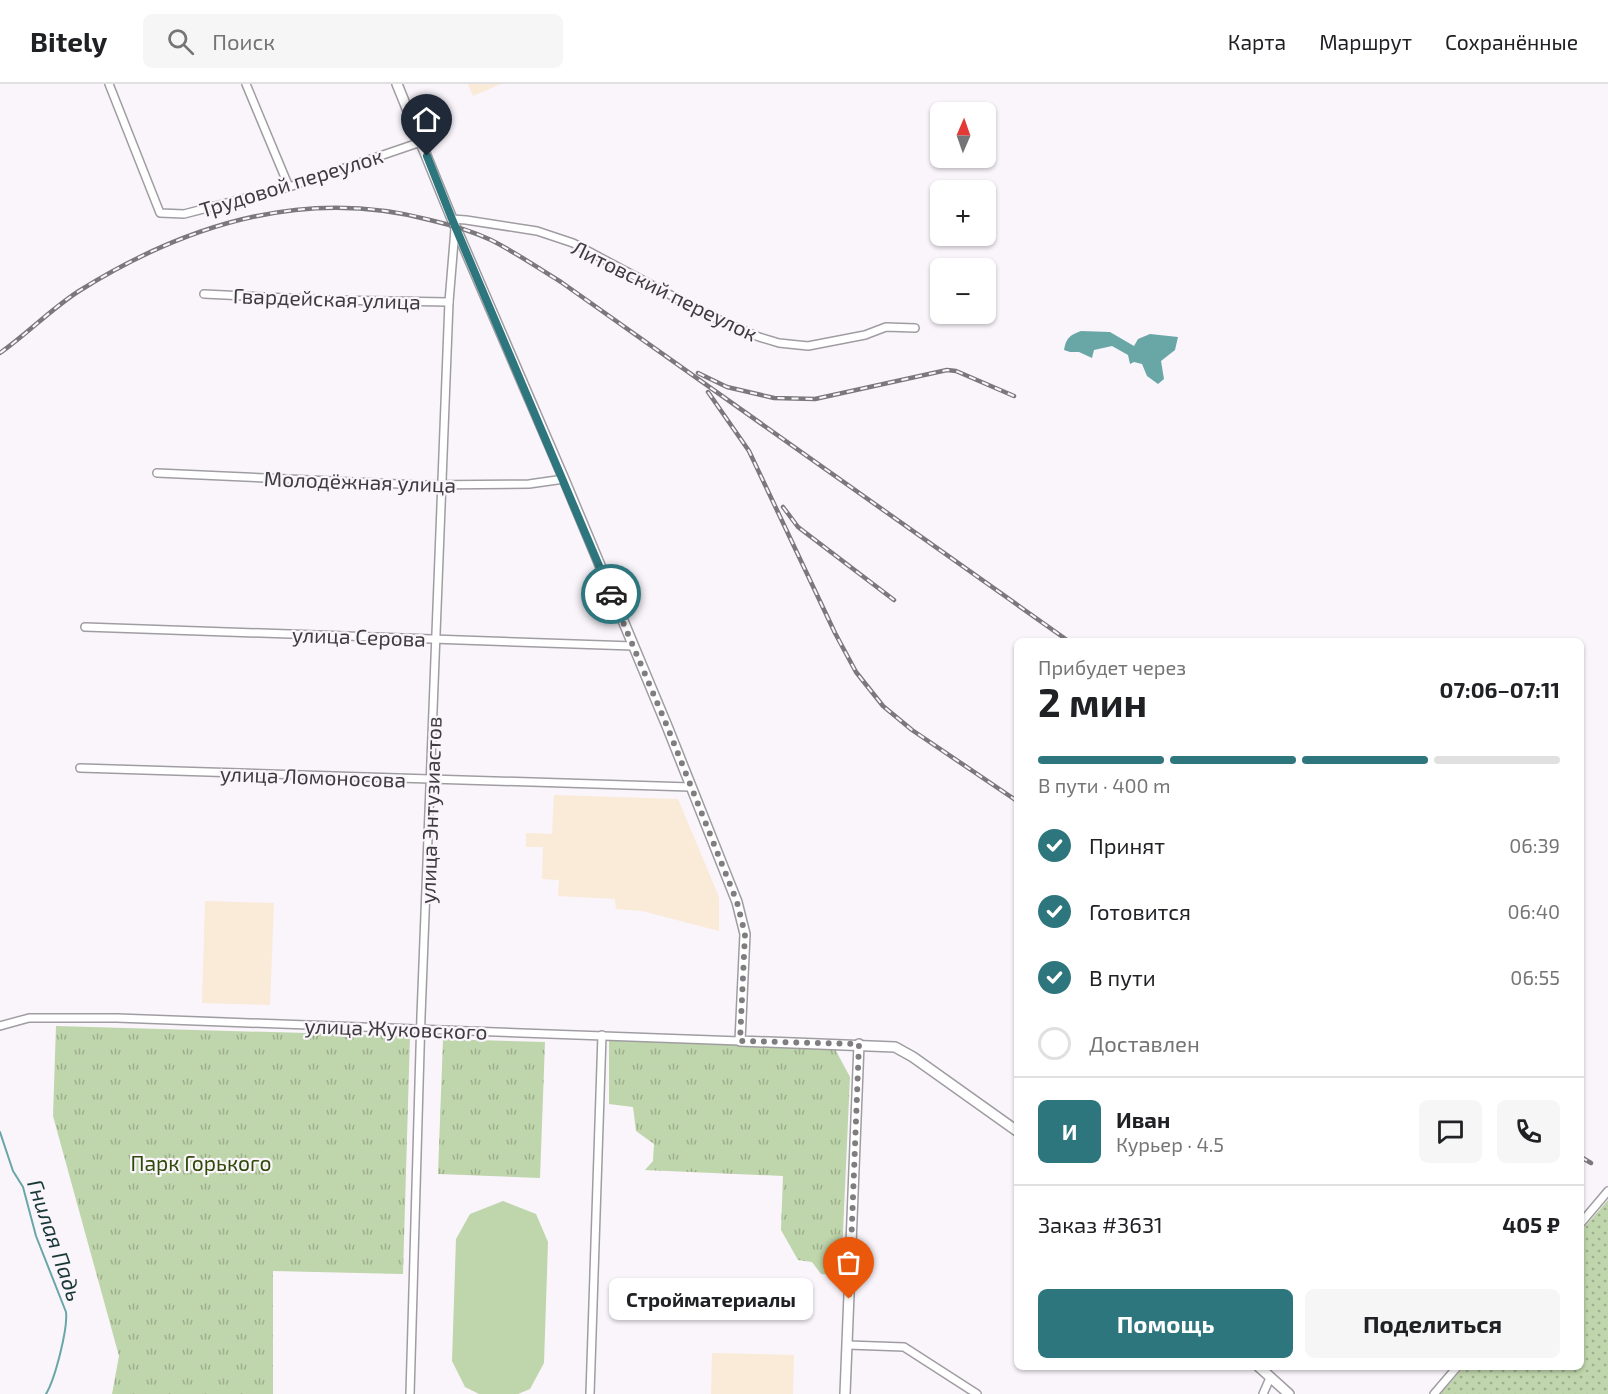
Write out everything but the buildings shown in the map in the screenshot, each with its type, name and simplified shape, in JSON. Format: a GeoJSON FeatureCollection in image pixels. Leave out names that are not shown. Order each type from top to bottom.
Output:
{"type":"FeatureCollection","features":[{"type":"Feature","properties":{"kind":"main road"},"geometry":{"type":"LineString","coordinates":[[397,84],[453,223],[564,479],[667,726],[737,902],[745,934],[740,1041],[895,1047],[913,1057],[1014,1129]]}},
{"type":"Feature","properties":{"kind":"main road"},"geometry":{"type":"LineString","coordinates":[[845,1394],[859,1044]]}},
{"type":"Feature","properties":{"kind":"main road"},"geometry":{"type":"LineString","coordinates":[[1262,1370],[1289,1394]]}},
{"type":"Feature","properties":{"kind":"street","name":"Трудовой переулок"},"geometry":{"type":"LineString","coordinates":[[109,84],[160,213],[184,214],[289,187],[421,142]]}},
{"type":"Feature","properties":{"kind":"street"},"geometry":{"type":"LineString","coordinates":[[246,84],[289,187]]}},
{"type":"Feature","properties":{"kind":"street","name":"улица Энтузиастов"},"geometry":{"type":"LineString","coordinates":[[410,1394],[420,1028],[453,223]]}},
{"type":"Feature","properties":{"kind":"street","name":"Литовский переулок"},"geometry":{"type":"LineString","coordinates":[[453,223],[537,231],[573,243],[708,315],[759,338],[779,344],[808,346],[865,335],[886,327],[915,328]]}},
{"type":"Feature","properties":{"kind":"street","name":"Гвардейская улица"},"geometry":{"type":"LineString","coordinates":[[204,294],[330,300],[449,302]]}},
{"type":"Feature","properties":{"kind":"street","name":"Молодёжная улица"},"geometry":{"type":"LineString","coordinates":[[157,473],[443,485],[529,484],[564,479]]}},
{"type":"Feature","properties":{"kind":"street","name":"улица Серова"},"geometry":{"type":"LineString","coordinates":[[84,627],[633,646]]}},
{"type":"Feature","properties":{"kind":"street","name":"улица Ломоносова"},"geometry":{"type":"LineString","coordinates":[[80,768],[690,787]]}},
{"type":"Feature","properties":{"kind":"street","name":"улица Жуковского"},"geometry":{"type":"LineString","coordinates":[[0,1026],[29,1018],[117,1018],[740,1041]]}},
{"type":"Feature","properties":{"kind":"street"},"geometry":{"type":"LineString","coordinates":[[590,1394],[602,1035]]}},
{"type":"Feature","properties":{"kind":"street"},"geometry":{"type":"LineString","coordinates":[[1584,1219],[1608,1191]]}},
{"type":"Feature","properties":{"kind":"street"},"geometry":{"type":"LineString","coordinates":[[848,1345],[903,1347],[977,1394]]}},
{"type":"Feature","properties":{"kind":"street"},"geometry":{"type":"LineString","coordinates":[[1434,1394],[1455,1370]]}},
{"type":"Feature","properties":{"kind":"street"},"geometry":{"type":"LineString","coordinates":[[1263,1394],[1270,1378]]}},
{"type":"Feature","properties":{"kind":"shaded area"},"geometry":{"type":"Polygon","coordinates":[[[468,84],[501,84],[473,96],[468,84]]]}},
{"type":"Feature","properties":{"kind":"shaded area"},"geometry":{"type":"Polygon","coordinates":[[[554,795],[678,799],[719,897],[719,931],[642,911],[616,909],[615,899],[558,896],[559,880],[542,879],[543,847],[526,847],[526,833],[552,834],[554,795]]]}},
{"type":"Feature","properties":{"kind":"shaded area"},"geometry":{"type":"Polygon","coordinates":[[[205,901],[274,903],[270,1005],[202,1003],[205,901]]]}},
{"type":"Feature","properties":{"kind":"shaded area"},"geometry":{"type":"Polygon","coordinates":[[[712,1353],[794,1355],[793,1394],[711,1394],[712,1353]]]}},
{"type":"Feature","properties":{"kind":"green space","name":"Парк Горького"},"geometry":{"type":"Polygon","coordinates":[[[56,1026],[410,1036],[403,1274],[273,1271],[273,1394],[112,1394],[119,1356],[53,1116],[56,1026]]]}},
{"type":"Feature","properties":{"kind":"green space"},"geometry":{"type":"Polygon","coordinates":[[[443,1039],[545,1042],[540,1178],[438,1174],[443,1039]]]}},
{"type":"Feature","properties":{"kind":"green space"},"geometry":{"type":"Polygon","coordinates":[[[609,1040],[835,1049],[850,1077],[841,1276],[821,1274],[812,1262],[798,1260],[781,1230],[783,1176],[645,1170],[653,1161],[654,1144],[636,1131],[633,1107],[609,1104],[609,1040]]]}},
{"type":"Feature","properties":{"kind":"green space"},"geometry":{"type":"Polygon","coordinates":[[[1608,1200],[1608,1394],[1440,1394],[1461,1370],[1584,1370],[1584,1228],[1608,1200]]]}},
{"type":"Feature","properties":{"kind":"green space"},"geometry":{"type":"Polygon","coordinates":[[[503,1201],[536,1214],[548,1242],[544,1363],[530,1389],[518,1394],[479,1394],[465,1387],[452,1361],[456,1239],[470,1214],[503,1201]]]}},
{"type":"Feature","properties":{"kind":"water"},"geometry":{"type":"Polygon","coordinates":[[[1081,331],[1110,332],[1134,346],[1138,339],[1150,334],[1178,337],[1175,350],[1161,361],[1164,379],[1158,384],[1147,376],[1142,364],[1134,362],[1130,364],[1128,355],[1112,346],[1094,350],[1092,358],[1079,352],[1064,350],[1069,338],[1081,331]]]}},
{"type":"Feature","properties":{"kind":"waterway","name":"Гнилая Падь"},"geometry":{"type":"LineString","coordinates":[[0,1132],[13,1171],[23,1187],[36,1236],[66,1312],[60,1354],[46,1394]]}},
{"type":"Feature","properties":{"kind":"railway"},"geometry":{"type":"LineString","coordinates":[[0,353],[79,291],[120,267],[204,230],[248,218],[293,210],[338,208],[384,211],[446,224],[491,240],[561,282],[1064,638]]}},
{"type":"Feature","properties":{"kind":"railway"},"geometry":{"type":"LineString","coordinates":[[698,373],[727,387],[774,398],[815,399],[947,370],[956,371],[1014,396]]}},
{"type":"Feature","properties":{"kind":"railway"},"geometry":{"type":"LineString","coordinates":[[708,392],[749,451],[835,633],[856,672],[883,706],[912,730],[1014,799]]}},
{"type":"Feature","properties":{"kind":"railway"},"geometry":{"type":"LineString","coordinates":[[783,507],[798,527],[894,600]]}},
{"type":"Feature","properties":{"kind":"railway"},"geometry":{"type":"LineString","coordinates":[[1584,1159],[1591,1163]]}},
{"type":"Feature","properties":{"kind":"way so far"},"geometry":{"type":"LineString","coordinates":[[611,594],[667,726],[737,902],[745,934],[740,1041],[859,1044],[849,1299]]}},
{"type":"Feature","properties":{"kind":"place","name":"Стройматериалы"},"geometry":{"type":"Point","coordinates":[849,1299]}},
{"type":"Feature","properties":{"kind":"route"},"geometry":{"type":"LineString","coordinates":[[427,156],[611,594]]}}]}
